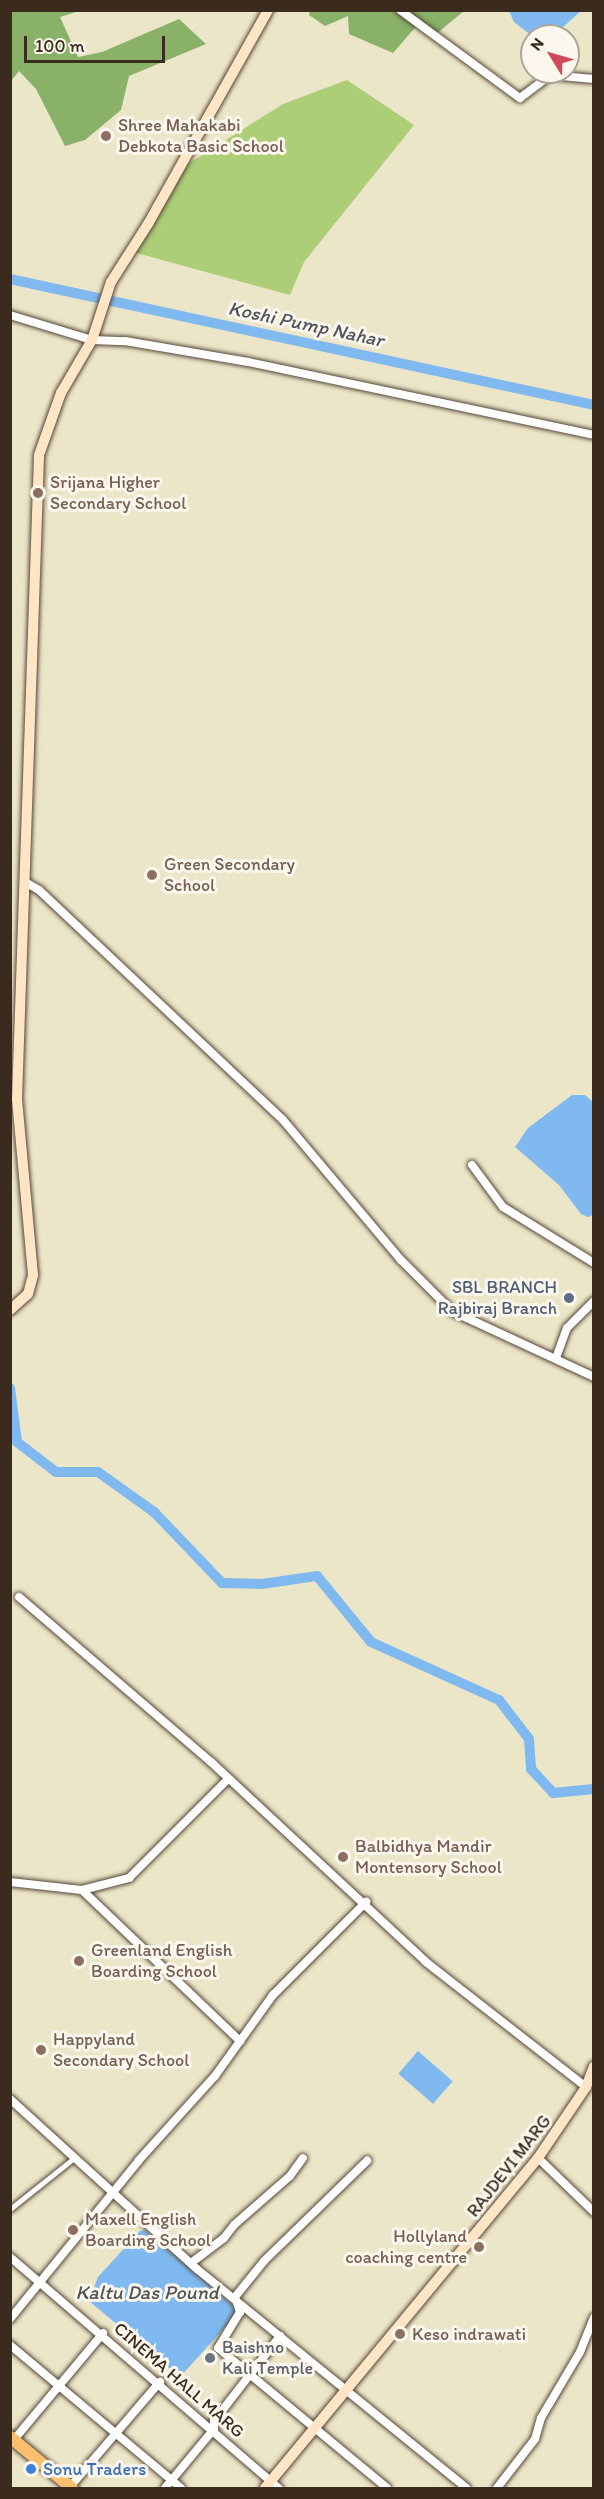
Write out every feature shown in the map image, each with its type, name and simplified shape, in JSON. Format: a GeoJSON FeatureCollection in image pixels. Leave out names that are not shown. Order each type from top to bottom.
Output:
{"type":"FeatureCollection","features":[{"type":"Feature","properties":{"kind":"main road"},"geometry":{"type":"LineString","coordinates":[[10,1310],[28,1294],[33,1275],[17,1099],[39,455],[61,393],[92,340],[111,282],[148,224],[268,10]]}},
{"type":"Feature","properties":{"kind":"main road","name":"RAJDEVI MARG"},"geometry":{"type":"LineString","coordinates":[[271,2486],[538,2158],[586,2087],[594,2066]]}},
{"type":"Feature","properties":{"kind":"main road"},"geometry":{"type":"LineString","coordinates":[[12,2440],[70,2488]]}},
{"type":"Feature","properties":{"kind":"street"},"geometry":{"type":"LineString","coordinates":[[400,10],[520,98],[550,75],[594,79]]}},
{"type":"Feature","properties":{"kind":"street"},"geometry":{"type":"LineString","coordinates":[[10,315],[92,340],[125,341],[248,362],[594,435]]}},
{"type":"Feature","properties":{"kind":"street"},"geometry":{"type":"LineString","coordinates":[[25,882],[39,890],[283,1120],[401,1260],[445,1304],[490,1330],[594,1377]]}},
{"type":"Feature","properties":{"kind":"street"},"geometry":{"type":"LineString","coordinates":[[472,1165],[503,1207],[594,1263]]}},
{"type":"Feature","properties":{"kind":"street"},"geometry":{"type":"LineString","coordinates":[[556,1358],[567,1328],[594,1301]]}},
{"type":"Feature","properties":{"kind":"street"},"geometry":{"type":"LineString","coordinates":[[19,1597],[366,1902],[426,1962],[586,2087]]}},
{"type":"Feature","properties":{"kind":"street"},"geometry":{"type":"LineString","coordinates":[[10,1882],[82,1890],[129,1878],[227,1780]]}},
{"type":"Feature","properties":{"kind":"street"},"geometry":{"type":"LineString","coordinates":[[82,1890],[240,2041]]}},
{"type":"Feature","properties":{"kind":"street"},"geometry":{"type":"LineString","coordinates":[[10,2319],[112,2192],[215,2076],[273,1995],[366,1902]]}},
{"type":"Feature","properties":{"kind":"street"},"geometry":{"type":"LineString","coordinates":[[10,2098],[191,2263],[466,2488]]}},
{"type":"Feature","properties":{"kind":"street"},"geometry":{"type":"LineString","coordinates":[[10,2209],[74,2158]]}},
{"type":"Feature","properties":{"kind":"street"},"geometry":{"type":"LineString","coordinates":[[191,2263],[224,2238],[234,2225],[290,2176],[303,2158]]}},
{"type":"Feature","properties":{"kind":"street"},"geometry":{"type":"LineString","coordinates":[[538,2158],[594,2211]]}},
{"type":"Feature","properties":{"kind":"street"},"geometry":{"type":"LineString","coordinates":[[235,2297],[264,2261],[367,2161]]}},
{"type":"Feature","properties":{"kind":"street","name":"CINEMA HALL MARG"},"geometry":{"type":"LineString","coordinates":[[10,2257],[103,2333],[214,2429],[271,2486]]}},
{"type":"Feature","properties":{"kind":"street"},"geometry":{"type":"LineString","coordinates":[[235,2297],[240,2312],[218,2348],[387,2488]]}},
{"type":"Feature","properties":{"kind":"street"},"geometry":{"type":"LineString","coordinates":[[496,2488],[535,2439],[541,2418],[580,2352],[594,2318]]}},
{"type":"Feature","properties":{"kind":"street"},"geometry":{"type":"LineString","coordinates":[[12,2440],[103,2333]]}},
{"type":"Feature","properties":{"kind":"street"},"geometry":{"type":"LineString","coordinates":[[165,2488],[214,2429],[214,2421],[280,2336]]}},
{"type":"Feature","properties":{"kind":"street"},"geometry":{"type":"LineString","coordinates":[[10,2345],[182,2488]]}},
{"type":"Feature","properties":{"kind":"street"},"geometry":{"type":"LineString","coordinates":[[70,2488],[160,2382]]}},
{"type":"Feature","properties":{"kind":"green space"},"geometry":{"type":"Polygon","coordinates":[[[11,10],[79,11],[60,17],[78,57],[102,52],[179,19],[206,44],[129,76],[121,110],[85,140],[65,146],[36,89],[19,71],[11,81],[11,10]]]}},
{"type":"Feature","properties":{"kind":"green space"},"geometry":{"type":"Polygon","coordinates":[[[310,10],[464,11],[436,34],[419,23],[393,53],[349,34],[348,16],[325,26],[309,15],[310,10]]]}},
{"type":"Feature","properties":{"kind":"green space"},"geometry":{"type":"Polygon","coordinates":[[[347,80],[414,125],[304,262],[290,295],[133,252],[177,171],[283,104],[347,80]]]}},
{"type":"Feature","properties":{"kind":"water"},"geometry":{"type":"Polygon","coordinates":[[[509,11],[581,11],[566,24],[520,24],[520,27],[514,22],[509,11]]]}},
{"type":"Feature","properties":{"kind":"water"},"geometry":{"type":"Polygon","coordinates":[[[572,1095],[585,1095],[593,1102],[594,1215],[588,1217],[581,1214],[559,1185],[515,1147],[528,1128],[572,1095]]]}},
{"type":"Feature","properties":{"kind":"water"},"geometry":{"type":"Polygon","coordinates":[[[418,2051],[453,2081],[433,2104],[398,2074],[418,2051]]]}},
{"type":"Feature","properties":{"kind":"water","name":"Kaltu Das Pound"},"geometry":{"type":"Polygon","coordinates":[[[145,2230],[236,2308],[237,2314],[180,2377],[89,2301],[98,2277],[140,2231],[145,2230]]]}},
{"type":"Feature","properties":{"kind":"waterway","name":"Koshi Pump Nahar"},"geometry":{"type":"LineString","coordinates":[[10,279],[594,405]]}},
{"type":"Feature","properties":{"kind":"waterway"},"geometry":{"type":"LineString","coordinates":[[10,1388],[17,1442],[56,1472],[98,1472],[154,1512],[222,1583],[262,1584],[317,1576],[371,1642],[499,1700],[529,1739],[531,1769],[553,1793],[594,1789]]}},
{"type":"Feature","properties":{"kind":"place","name":"Shree Mahakabi Debkota Basic School"},"geometry":{"type":"Point","coordinates":[106,136]}},
{"type":"Feature","properties":{"kind":"place","name":"Srijana Higher Secondary School"},"geometry":{"type":"Point","coordinates":[38,493]}},
{"type":"Feature","properties":{"kind":"place","name":"Green Secondary School"},"geometry":{"type":"Point","coordinates":[152,875]}},
{"type":"Feature","properties":{"kind":"place","name":"SBL BRANCH Rajbiraj Branch"},"geometry":{"type":"Point","coordinates":[569,1298]}},
{"type":"Feature","properties":{"kind":"place","name":"Balbidhya Mandir Montensory School"},"geometry":{"type":"Point","coordinates":[343,1857]}},
{"type":"Feature","properties":{"kind":"place","name":"Greenland English Boarding School"},"geometry":{"type":"Point","coordinates":[79,1961]}},
{"type":"Feature","properties":{"kind":"place","name":"Happyland Secondary School"},"geometry":{"type":"Point","coordinates":[41,2050]}},
{"type":"Feature","properties":{"kind":"place","name":"Maxell English Boarding School"},"geometry":{"type":"Point","coordinates":[73,2230]}},
{"type":"Feature","properties":{"kind":"place","name":"Hollyland coaching centre"},"geometry":{"type":"Point","coordinates":[479,2247]}},
{"type":"Feature","properties":{"kind":"place","name":"Keso indrawati"},"geometry":{"type":"Point","coordinates":[400,2334]}},
{"type":"Feature","properties":{"kind":"place","name":"Baishno Kali Temple"},"geometry":{"type":"Point","coordinates":[210,2358]}},
{"type":"Feature","properties":{"kind":"place","name":"Sonu Traders"},"geometry":{"type":"Point","coordinates":[31,2469]}}]}
